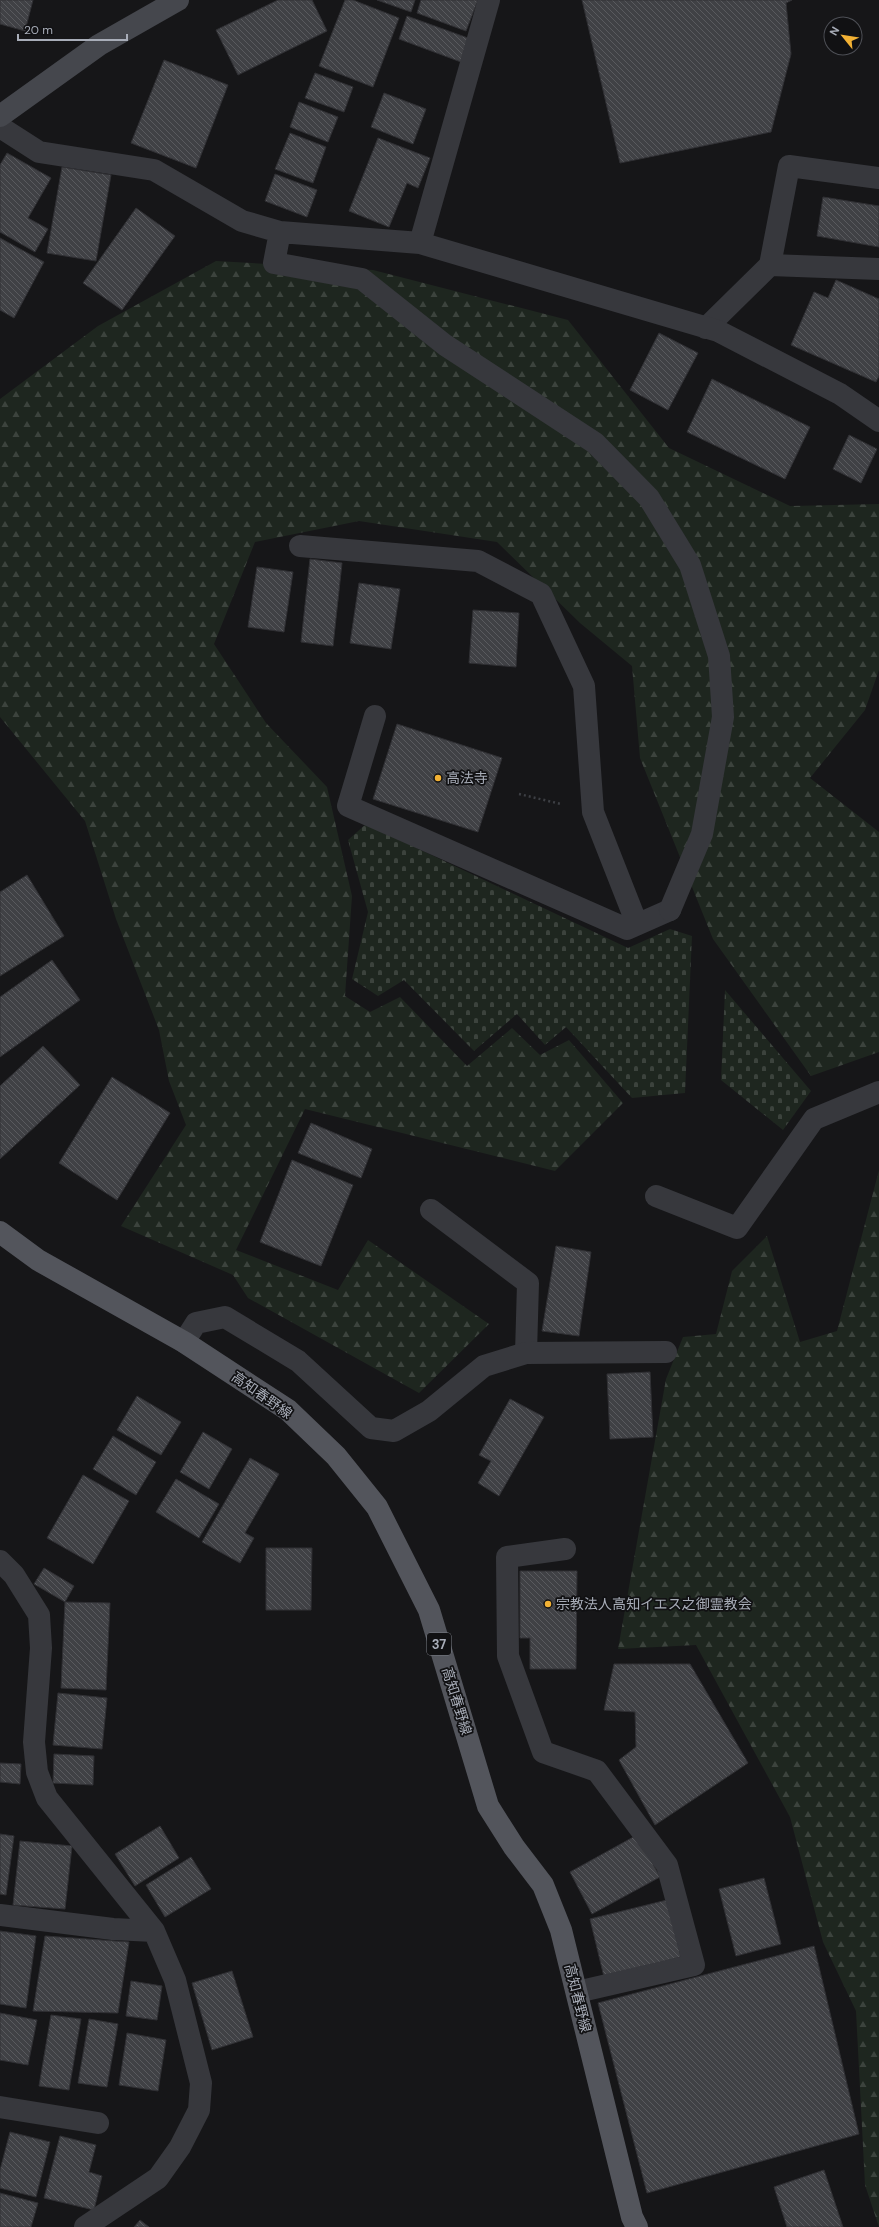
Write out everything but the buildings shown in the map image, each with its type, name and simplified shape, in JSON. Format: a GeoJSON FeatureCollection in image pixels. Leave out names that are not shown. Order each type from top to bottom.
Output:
{"type":"FeatureCollection","features":[{"type":"Feature","properties":{"kind":"main road","name":"高知春野線"},"geometry":{"type":"LineString","coordinates":[[0,1232],[38,1260],[184,1342],[288,1410],[336,1456],[377,1507],[429,1610],[488,1806],[514,1847],[543,1885],[561,1930],[630,2209],[637,2227]]}},
{"type":"Feature","properties":{"kind":"street"},"geometry":{"type":"LineString","coordinates":[[0,116],[99,45],[178,0]]}},
{"type":"Feature","properties":{"kind":"street"},"geometry":{"type":"LineString","coordinates":[[420,243],[489,0]]}},
{"type":"Feature","properties":{"kind":"street"},"geometry":{"type":"LineString","coordinates":[[0,127],[39,152],[154,170],[242,221],[280,232],[420,243],[718,331],[840,394],[879,421]]}},
{"type":"Feature","properties":{"kind":"street"},"geometry":{"type":"LineString","coordinates":[[706,328],[770,265],[789,166],[879,178]]}},
{"type":"Feature","properties":{"kind":"street"},"geometry":{"type":"LineString","coordinates":[[280,232],[274,262],[362,279],[445,345],[595,443],[650,498],[690,565],[719,656],[723,717],[702,834],[670,910],[627,929],[348,806],[375,716]]}},
{"type":"Feature","properties":{"kind":"street"},"geometry":{"type":"LineString","coordinates":[[770,265],[879,269]]}},
{"type":"Feature","properties":{"kind":"street"},"geometry":{"type":"LineString","coordinates":[[300,546],[478,561],[541,594],[584,686],[593,812],[637,924]]}},
{"type":"Feature","properties":{"kind":"street"},"geometry":{"type":"LineString","coordinates":[[656,1196],[737,1228],[814,1120],[879,1092]]}},
{"type":"Feature","properties":{"kind":"street"},"geometry":{"type":"LineString","coordinates":[[431,1210],[528,1283],[526,1352]]}},
{"type":"Feature","properties":{"kind":"street"},"geometry":{"type":"LineString","coordinates":[[184,1342],[196,1323],[225,1317],[298,1361],[371,1428],[394,1431],[430,1411],[484,1366],[526,1352],[666,1352]]}},
{"type":"Feature","properties":{"kind":"street"},"geometry":{"type":"LineString","coordinates":[[565,1549],[507,1557],[508,1656],[542,1752],[597,1771],[667,1865],[694,1965],[576,1992]]}},
{"type":"Feature","properties":{"kind":"street"},"geometry":{"type":"LineString","coordinates":[[0,1561],[14,1575],[39,1615],[41,1648],[34,1742],[37,1772],[47,1798],[154,1931],[175,1980],[202,2083],[199,2110],[180,2147],[158,2178],[85,2227]]}},
{"type":"Feature","properties":{"kind":"street"},"geometry":{"type":"LineString","coordinates":[[0,1916],[113,1929],[154,1931]]}},
{"type":"Feature","properties":{"kind":"street"},"geometry":{"type":"LineString","coordinates":[[0,2108],[98,2123]]}},
{"type":"Feature","properties":{"kind":"path"},"geometry":{"type":"LineString","coordinates":[[519,794],[593,812]]}},
{"type":"Feature","properties":{"kind":"green space"},"geometry":{"type":"Polygon","coordinates":[[[216,261],[373,270],[568,320],[669,448],[790,506],[879,504],[879,670],[865,710],[810,778],[879,832],[879,1052],[811,1076],[713,939],[640,758],[632,666],[580,623],[497,542],[359,521],[255,542],[214,644],[266,723],[327,787],[352,896],[345,996],[370,1012],[400,997],[467,1066],[512,1028],[540,1055],[569,1040],[623,1103],[555,1171],[305,1109],[236,1250],[338,1290],[368,1240],[489,1324],[419,1393],[248,1298],[233,1275],[121,1226],[186,1125],[169,1081],[159,1030],[116,919],[85,821],[0,717],[0,399],[98,326],[216,261]]]}},
{"type":"Feature","properties":{"kind":"green space"},"geometry":{"type":"Polygon","coordinates":[[[366,824],[628,948],[670,929],[692,936],[685,1093],[632,1098],[566,1027],[545,1045],[517,1014],[474,1051],[404,980],[378,996],[352,979],[368,912],[348,840],[366,824]]]}},
{"type":"Feature","properties":{"kind":"green space"},"geometry":{"type":"Polygon","coordinates":[[[725,990],[811,1091],[783,1130],[721,1080],[725,990]]]}},
{"type":"Feature","properties":{"kind":"green space"},"geometry":{"type":"Polygon","coordinates":[[[879,1170],[879,2227],[865,2185],[856,2011],[823,1942],[790,1817],[696,1645],[618,1649],[666,1379],[683,1337],[716,1334],[732,1271],[767,1236],[800,1342],[837,1331],[879,1170]]]}},
{"type":"Feature","properties":{"kind":"place","name":"高法寺"},"geometry":{"type":"Point","coordinates":[438,778]}},
{"type":"Feature","properties":{"kind":"place","name":"宗教法人高知イエス之御霊教会"},"geometry":{"type":"Point","coordinates":[548,1604]}}]}
